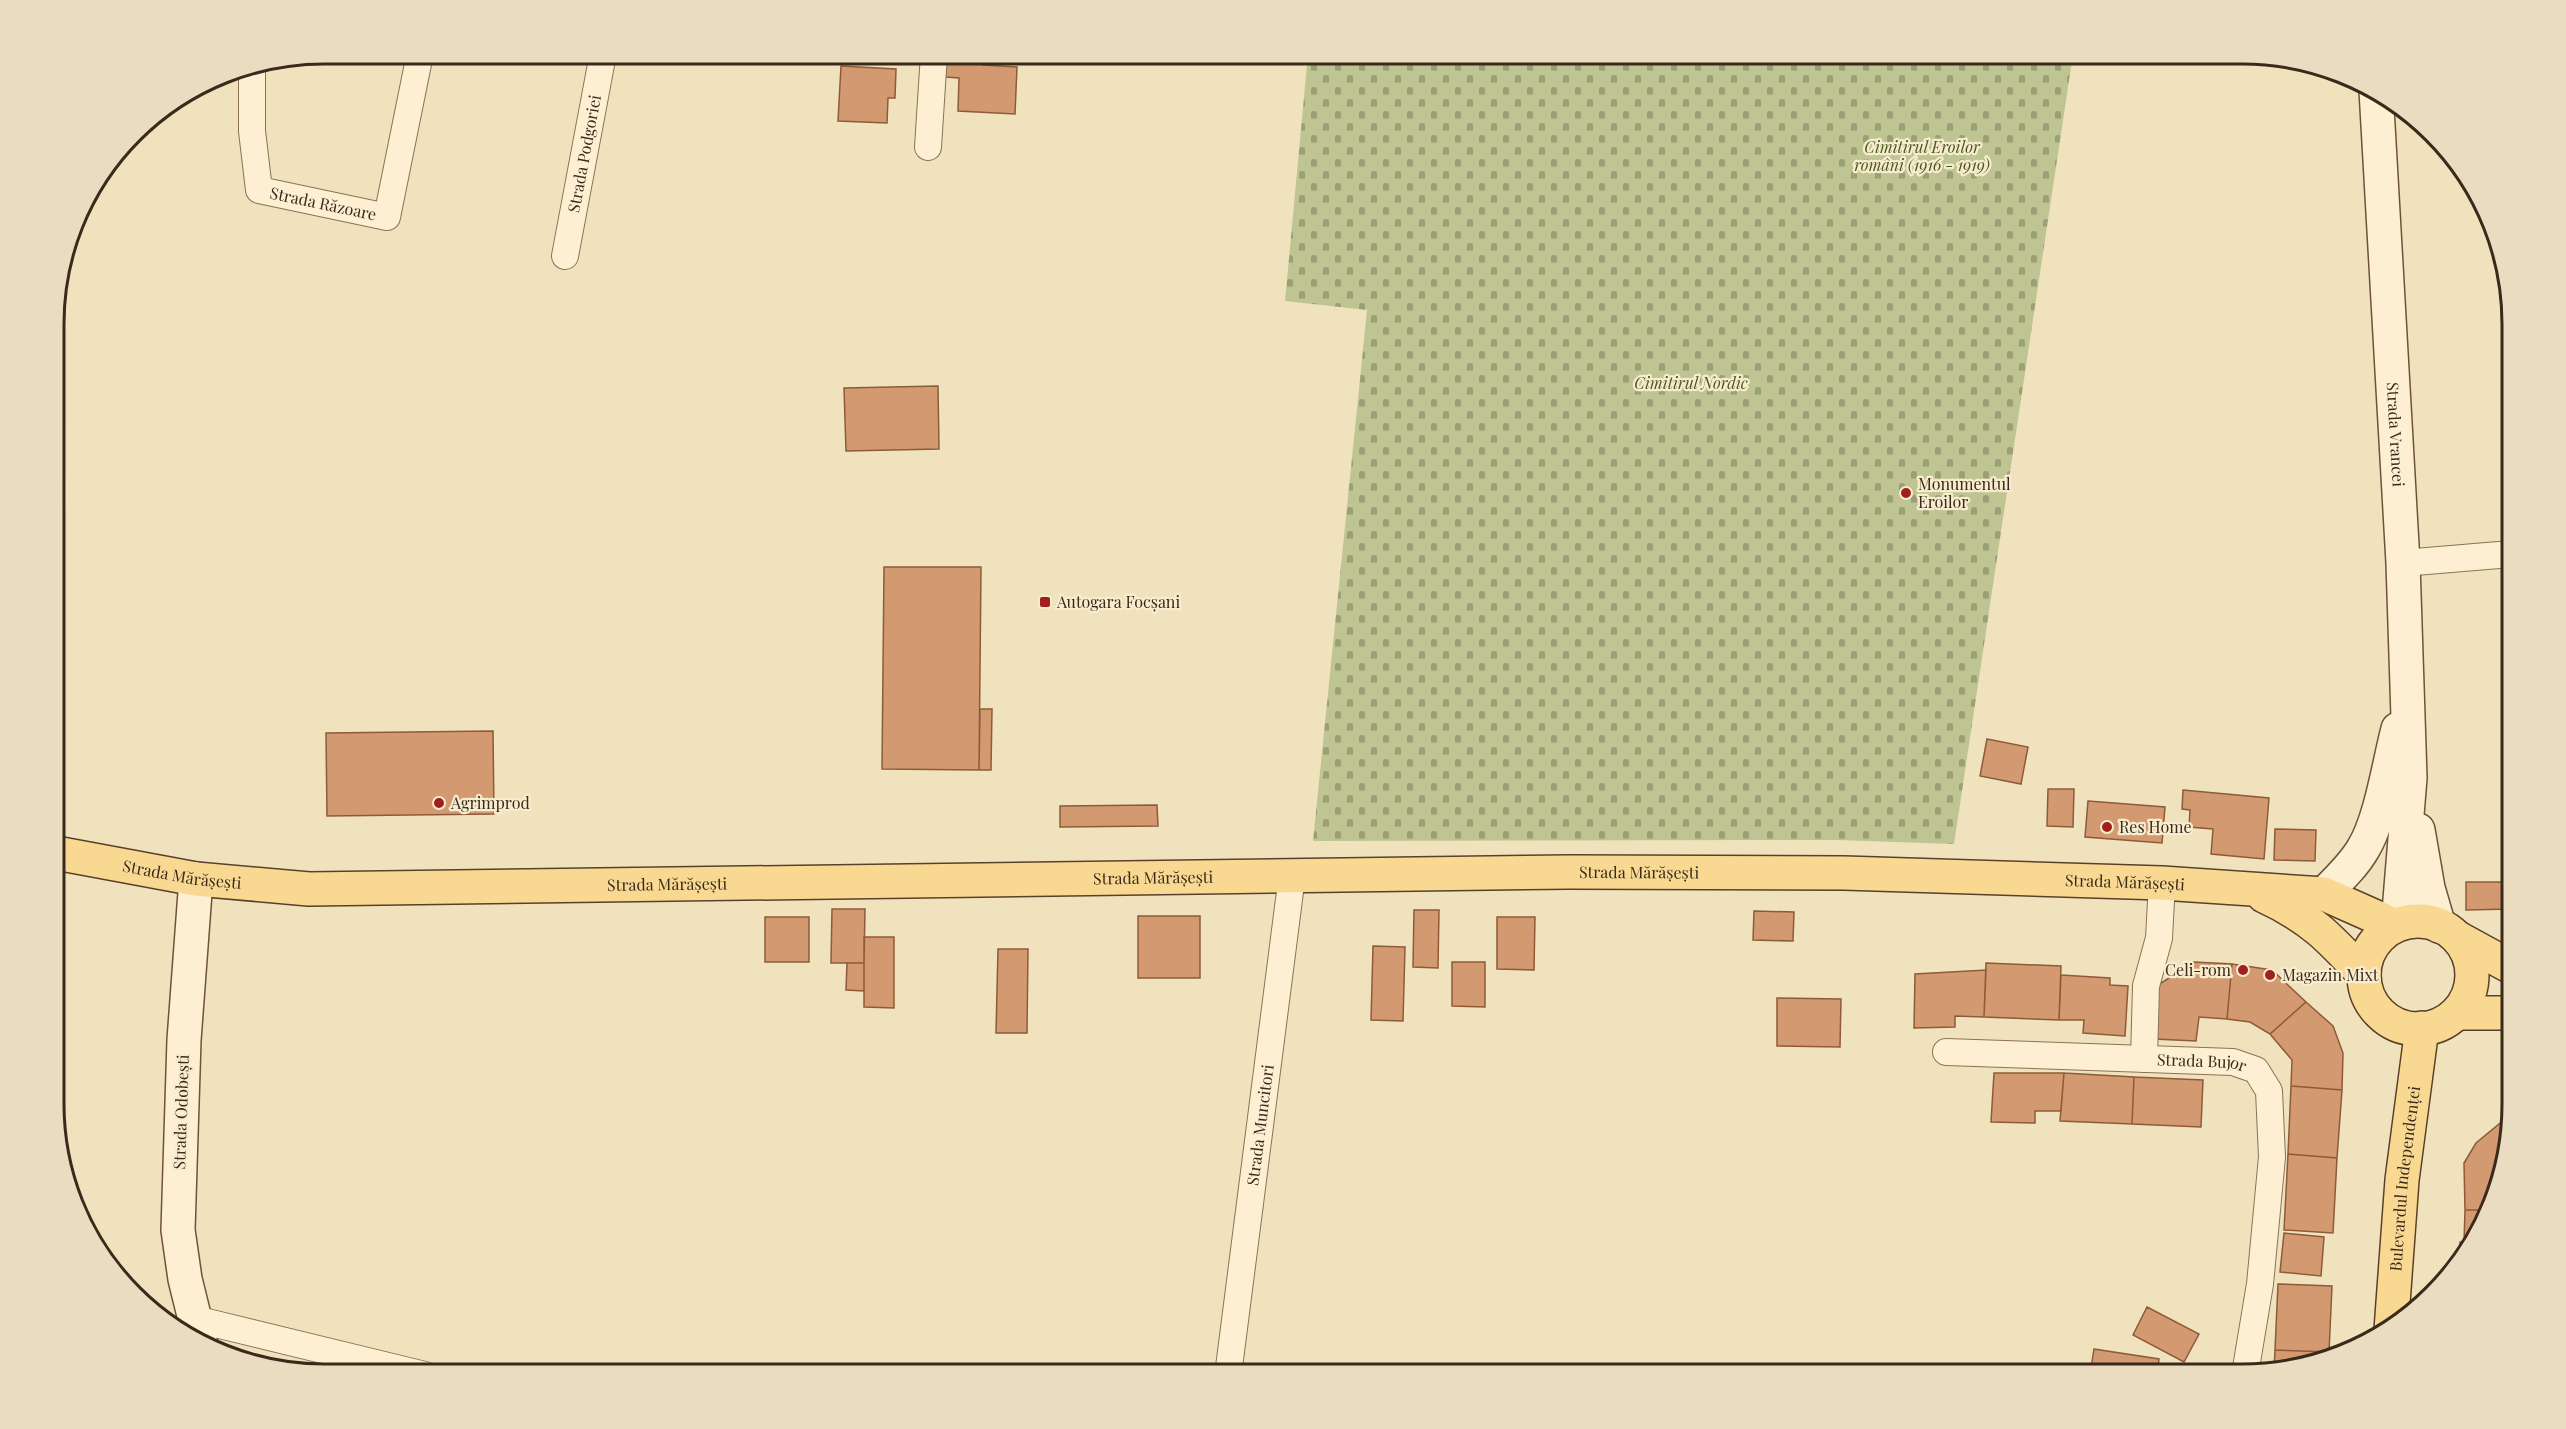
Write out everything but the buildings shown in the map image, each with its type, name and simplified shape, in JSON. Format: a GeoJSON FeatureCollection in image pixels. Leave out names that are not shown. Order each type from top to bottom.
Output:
{"type":"FeatureCollection","features":[{"type":"Feature","properties":{"kind":"main road","name":"Strada Mărășești"},"geometry":{"type":"LineString","coordinates":[[64,854],[196,879],[309,889],[1569,872],[1844,873],[2162,884],[2324,894],[2396,925]]}},
{"type":"Feature","properties":{"kind":"main road","name":"Strada Mărășești"},"geometry":{"type":"LineString","coordinates":[[2251,891],[2294,909],[2311,921],[2364,975]]}},
{"type":"Feature","properties":{"kind":"main road"},"geometry":{"type":"LineString","coordinates":[[2448,932],[2467,952],[2472,968],[2473,984],[2468,999],[2458,1013],[2442,1023],[2422,1028],[2391,1023],[2379,1014],[2365,989],[2364,975],[2370,951],[2396,925],[2418,922],[2448,932],[2502,962]]}},
{"type":"Feature","properties":{"kind":"main road"},"geometry":{"type":"LineString","coordinates":[[2458,1013],[2502,1013]]}},
{"type":"Feature","properties":{"kind":"main road","name":"Bulevardul Independenței"},"geometry":{"type":"LineString","coordinates":[[2392,1317],[2402,1180],[2422,1028]]}},
{"type":"Feature","properties":{"kind":"street","name":"Strada Răzoare"},"geometry":{"type":"LineString","coordinates":[[252,75],[252,131],[259,190],[387,218],[418,64]]}},
{"type":"Feature","properties":{"kind":"street","name":"Strada Podgoriei"},"geometry":{"type":"LineString","coordinates":[[565,256],[601,64]]}},
{"type":"Feature","properties":{"kind":"street"},"geometry":{"type":"LineString","coordinates":[[928,147],[933,64]]}},
{"type":"Feature","properties":{"kind":"street","name":"Strada Vrancei"},"geometry":{"type":"LineString","coordinates":[[2377,102],[2403,563],[2410,778],[2428,888],[2448,932]]}},
{"type":"Feature","properties":{"kind":"street"},"geometry":{"type":"LineString","coordinates":[[2403,563],[2502,555]]}},
{"type":"Feature","properties":{"kind":"street"},"geometry":{"type":"LineString","coordinates":[[2324,894],[2340,878],[2364,847],[2374,823],[2407,692]]}},
{"type":"Feature","properties":{"kind":"street","name":"Strada Vrancei"},"geometry":{"type":"LineString","coordinates":[[2396,925],[2410,778]]}},
{"type":"Feature","properties":{"kind":"street","name":"Strada Muncitori"},"geometry":{"type":"LineString","coordinates":[[1229,1364],[1292,876]]}},
{"type":"Feature","properties":{"kind":"street","name":"Strada Odobești"},"geometry":{"type":"LineString","coordinates":[[196,879],[183,1063],[178,1230],[185,1279],[198,1331]]}},
{"type":"Feature","properties":{"kind":"street"},"geometry":{"type":"LineString","coordinates":[[2144,1059],[2146,986],[2159,938],[2162,884]]}},
{"type":"Feature","properties":{"kind":"street","name":"Strada Bujor"},"geometry":{"type":"LineString","coordinates":[[1946,1052],[2233,1062],[2256,1070],[2269,1090],[2272,1157],[2267,1224],[2246,1364]]}},
{"type":"Feature","properties":{"kind":"street"},"geometry":{"type":"LineString","coordinates":[[198,1331],[368,1364]]}},
{"type":"Feature","properties":{"kind":"green space","name":"Cimitirul Nordic"},"geometry":{"type":"Polygon","coordinates":[[[1307,64],[2071,64],[1954,844],[1837,840],[1313,841],[1367,310],[1285,301],[1307,64]]]}},
{"type":"Feature","properties":{"kind":"place","name":"Monumentul Eroilor"},"geometry":{"type":"Point","coordinates":[1906,493]}},
{"type":"Feature","properties":{"kind":"place","name":"Autogara Focșani"},"geometry":{"type":"Point","coordinates":[1045,602]}},
{"type":"Feature","properties":{"kind":"place","name":"Agrimprod"},"geometry":{"type":"Point","coordinates":[439,803]}},
{"type":"Feature","properties":{"kind":"place","name":"Res Home"},"geometry":{"type":"Point","coordinates":[2107,827]}},
{"type":"Feature","properties":{"kind":"place","name":"Celi-rom"},"geometry":{"type":"Point","coordinates":[2243,970]}},
{"type":"Feature","properties":{"kind":"place","name":"Magazin Mixt"},"geometry":{"type":"Point","coordinates":[2270,975]}},
{"type":"Feature","properties":{"kind":"park label","name":"Cimitirul Eroilor români (1916 - 1919)"},"geometry":{"type":"Point","coordinates":[1922,156]}}]}
